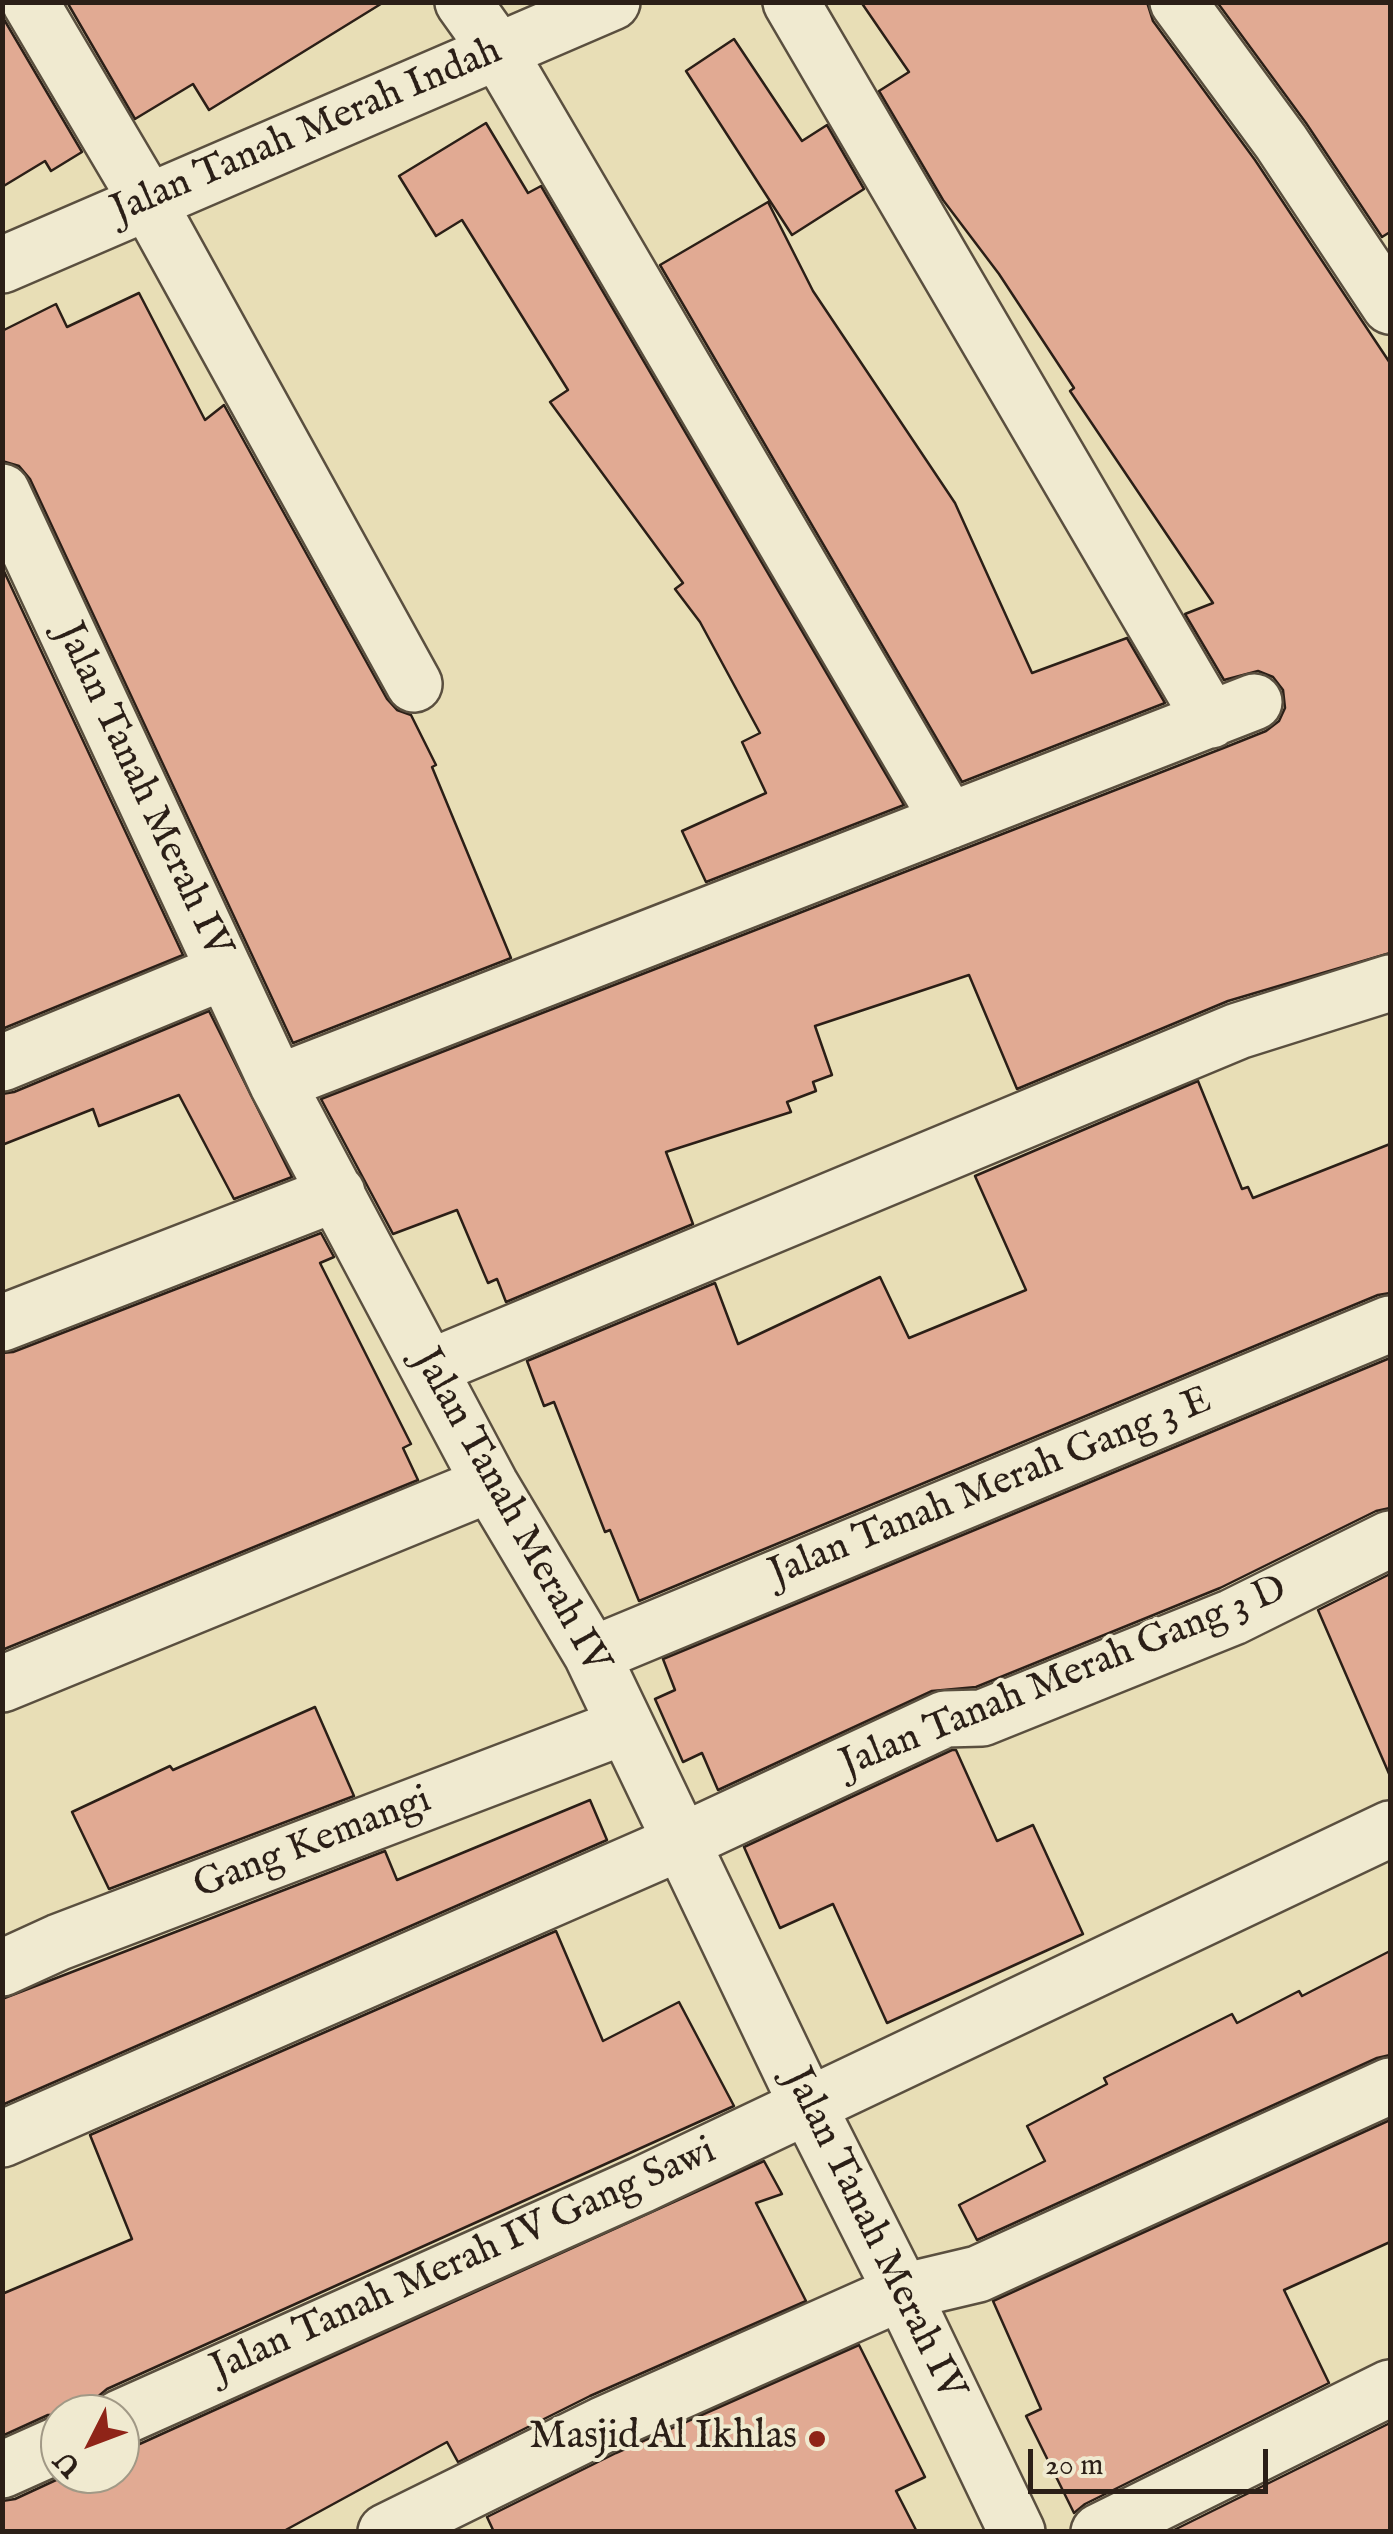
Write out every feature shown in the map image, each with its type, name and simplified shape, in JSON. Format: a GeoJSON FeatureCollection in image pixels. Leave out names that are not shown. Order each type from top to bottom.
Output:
{"type":"FeatureCollection","features":[{"type":"Feature","properties":{"kind":"street"},"geometry":{"type":"LineString","coordinates":[[30,2],[148,202],[414,684]]}},
{"type":"Feature","properties":{"kind":"street"},"geometry":{"type":"LineString","coordinates":[[463,2],[498,52],[949,821]]}},
{"type":"Feature","properties":{"kind":"street","name":"Jalan Tanah Merah Indah"},"geometry":{"type":"LineString","coordinates":[[2,265],[612,2]]}},
{"type":"Feature","properties":{"kind":"street"},"geometry":{"type":"LineString","coordinates":[[277,1083],[1232,711],[791,2]]}},
{"type":"Feature","properties":{"kind":"street"},"geometry":{"type":"LineString","coordinates":[[1178,2],[1281,142],[1390,306]]}},
{"type":"Feature","properties":{"kind":"street","name":"Jalan Tanah Merah IV"},"geometry":{"type":"LineString","coordinates":[[2,492],[277,1083],[490,1484],[592,1654],[1017,2532]]}},
{"type":"Feature","properties":{"kind":"street"},"geometry":{"type":"LineString","coordinates":[[2,1063],[225,971]]}},
{"type":"Feature","properties":{"kind":"street"},"geometry":{"type":"LineString","coordinates":[[429,1368],[1238,1031],[1390,983]]}},
{"type":"Feature","properties":{"kind":"street"},"geometry":{"type":"LineString","coordinates":[[2,1323],[338,1193]]}},
{"type":"Feature","properties":{"kind":"street","name":"Jalan Tanah Merah Gang 3 E"},"geometry":{"type":"LineString","coordinates":[[592,1654],[1390,1324]]}},
{"type":"Feature","properties":{"kind":"street"},"geometry":{"type":"LineString","coordinates":[[2,1684],[490,1484]]}},
{"type":"Feature","properties":{"kind":"street","name":"Jalan Tanah Merah Gang 3 D"},"geometry":{"type":"LineString","coordinates":[[2,2139],[681,1842],[945,1719],[982,1718],[1233,1617],[1390,1539]]}},
{"type":"Feature","properties":{"kind":"street","name":"Gang Kemangi"},"geometry":{"type":"LineString","coordinates":[[2,1968],[60,1942],[626,1726]]}},
{"type":"Feature","properties":{"kind":"street","name":"Jalan Tanah Merah IV Gang Sawi"},"geometry":{"type":"LineString","coordinates":[[140,2409],[642,2185],[1390,1829]]}},
{"type":"Feature","properties":{"kind":"street"},"geometry":{"type":"LineString","coordinates":[[386,2532],[603,2425],[902,2292],[978,2274],[1390,2086]]}},
{"type":"Feature","properties":{"kind":"street"},"geometry":{"type":"LineString","coordinates":[[1099,2532],[1390,2388]]}},
{"type":"Feature","properties":{"kind":"street"},"geometry":{"type":"LineString","coordinates":[[2,2470],[40,2453]]}},
{"type":"Feature","properties":{"kind":"building"},"geometry":{"type":"Polygon","coordinates":[[[67,2],[384,2],[209,110],[193,84],[135,119],[67,2]]]}},
{"type":"Feature","properties":{"kind":"building"},"geometry":{"type":"Polygon","coordinates":[[[861,2],[1147,2],[1153,21],[1255,160],[1390,363],[1390,953],[1228,1001],[1017,1089],[969,975],[815,1026],[832,1075],[813,1082],[816,1091],[787,1102],[791,1112],[666,1152],[693,1224],[506,1302],[497,1279],[488,1283],[457,1210],[393,1234],[321,1099],[1266,731],[1279,721],[1285,708],[1283,690],[1273,677],[1258,671],[1224,680],[1185,614],[1213,603],[1070,391],[1074,388],[999,274],[943,200],[879,91],[909,72],[861,2]]]}},
{"type":"Feature","properties":{"kind":"building"},"geometry":{"type":"Polygon","coordinates":[[[1217,2],[1390,2],[1390,232],[1382,237],[1306,123],[1217,2]]]}},
{"type":"Feature","properties":{"kind":"building"},"geometry":{"type":"Polygon","coordinates":[[[2,16],[82,152],[51,171],[45,161],[2,187],[2,16]]]}},
{"type":"Feature","properties":{"kind":"building"},"geometry":{"type":"Polygon","coordinates":[[[734,39],[802,141],[827,125],[864,189],[792,235],[686,71],[734,39]]]}},
{"type":"Feature","properties":{"kind":"building"},"geometry":{"type":"Polygon","coordinates":[[[486,123],[528,193],[541,186],[904,805],[706,882],[682,831],[766,793],[742,742],[760,733],[700,622],[675,589],[683,583],[550,402],[568,390],[462,220],[436,236],[399,176],[486,123]]]}},
{"type":"Feature","properties":{"kind":"building"},"geometry":{"type":"Polygon","coordinates":[[[768,202],[813,291],[955,503],[1032,673],[1127,638],[1165,703],[962,782],[660,265],[768,202]]]}},
{"type":"Feature","properties":{"kind":"building"},"geometry":{"type":"Polygon","coordinates":[[[139,293],[205,420],[224,405],[387,699],[397,710],[411,715],[436,765],[432,767],[511,958],[293,1043],[30,479],[19,466],[2,461],[2,331],[56,304],[67,327],[139,293]]]}},
{"type":"Feature","properties":{"kind":"building"},"geometry":{"type":"Polygon","coordinates":[[[2,567],[183,955],[2,1029],[2,567]]]}},
{"type":"Feature","properties":{"kind":"building"},"geometry":{"type":"Polygon","coordinates":[[[209,1011],[292,1177],[234,1199],[179,1095],[99,1126],[93,1109],[2,1145],[2,1094],[209,1011]]]}},
{"type":"Feature","properties":{"kind":"building"},"geometry":{"type":"Polygon","coordinates":[[[1198,1081],[1242,1189],[1248,1187],[1253,1198],[1390,1144],[1390,1293],[639,1601],[610,1530],[605,1532],[554,1402],[544,1406],[527,1361],[715,1283],[738,1344],[880,1277],[909,1338],[1026,1290],[975,1176],[1198,1081]]]}},
{"type":"Feature","properties":{"kind":"building"},"geometry":{"type":"Polygon","coordinates":[[[321,1233],[334,1257],[320,1263],[411,1444],[403,1448],[418,1480],[2,1650],[2,1353],[321,1233]]]}},
{"type":"Feature","properties":{"kind":"building"},"geometry":{"type":"Polygon","coordinates":[[[1390,1358],[1390,1508],[1376,1511],[1220,1588],[976,1687],[932,1691],[718,1790],[702,1753],[683,1762],[655,1699],[675,1690],[663,1659],[1390,1358]]]}},
{"type":"Feature","properties":{"kind":"building"},"geometry":{"type":"Polygon","coordinates":[[[1390,1574],[1390,1776],[1318,1610],[1390,1574]]]}},
{"type":"Feature","properties":{"kind":"building"},"geometry":{"type":"Polygon","coordinates":[[[315,1707],[354,1796],[109,1889],[72,1812],[170,1766],[173,1770],[315,1707]]]}},
{"type":"Feature","properties":{"kind":"building"},"geometry":{"type":"Polygon","coordinates":[[[956,1750],[997,1841],[1033,1825],[1083,1934],[887,2023],[833,1904],[780,1928],[744,1847],[956,1750]]]}},
{"type":"Feature","properties":{"kind":"building"},"geometry":{"type":"Polygon","coordinates":[[[590,1800],[607,1840],[2,2105],[2,1999],[385,1851],[397,1880],[590,1800]]]}},
{"type":"Feature","properties":{"kind":"building"},"geometry":{"type":"Polygon","coordinates":[[[556,1931],[603,2041],[679,2002],[734,2106],[101,2394],[40,2394],[40,2419],[2,2436],[2,2294],[132,2239],[90,2135],[556,1931]]]}},
{"type":"Feature","properties":{"kind":"building"},"geometry":{"type":"Polygon","coordinates":[[[1390,1951],[1390,2055],[977,2240],[959,2205],[1045,2161],[1027,2126],[1107,2084],[1104,2078],[1232,2014],[1237,2023],[1299,1991],[1302,1996],[1390,1951]]]}},
{"type":"Feature","properties":{"kind":"building"},"geometry":{"type":"Polygon","coordinates":[[[1390,2120],[1390,2242],[1284,2290],[1329,2383],[1085,2504],[1074,2513],[1026,2416],[1041,2409],[993,2301],[1390,2120]]]}},
{"type":"Feature","properties":{"kind":"building"},"geometry":{"type":"Polygon","coordinates":[[[764,2161],[782,2194],[756,2203],[806,2301],[590,2396],[458,2462],[447,2442],[282,2532],[2,2532],[2,2501],[40,2487],[40,2494],[140,2494],[140,2444],[764,2161]]]}},
{"type":"Feature","properties":{"kind":"building"},"geometry":{"type":"Polygon","coordinates":[[[859,2345],[925,2477],[896,2491],[917,2532],[494,2532],[487,2517],[616,2453],[859,2345]]]}},
{"type":"Feature","properties":{"kind":"building"},"geometry":{"type":"Polygon","coordinates":[[[1390,2423],[1390,2532],[1170,2532],[1390,2423]]]}},
{"type":"Feature","properties":{"kind":"place","name":"Masjid Al Ikhlas"},"geometry":{"type":"Point","coordinates":[817,2439]}}]}
